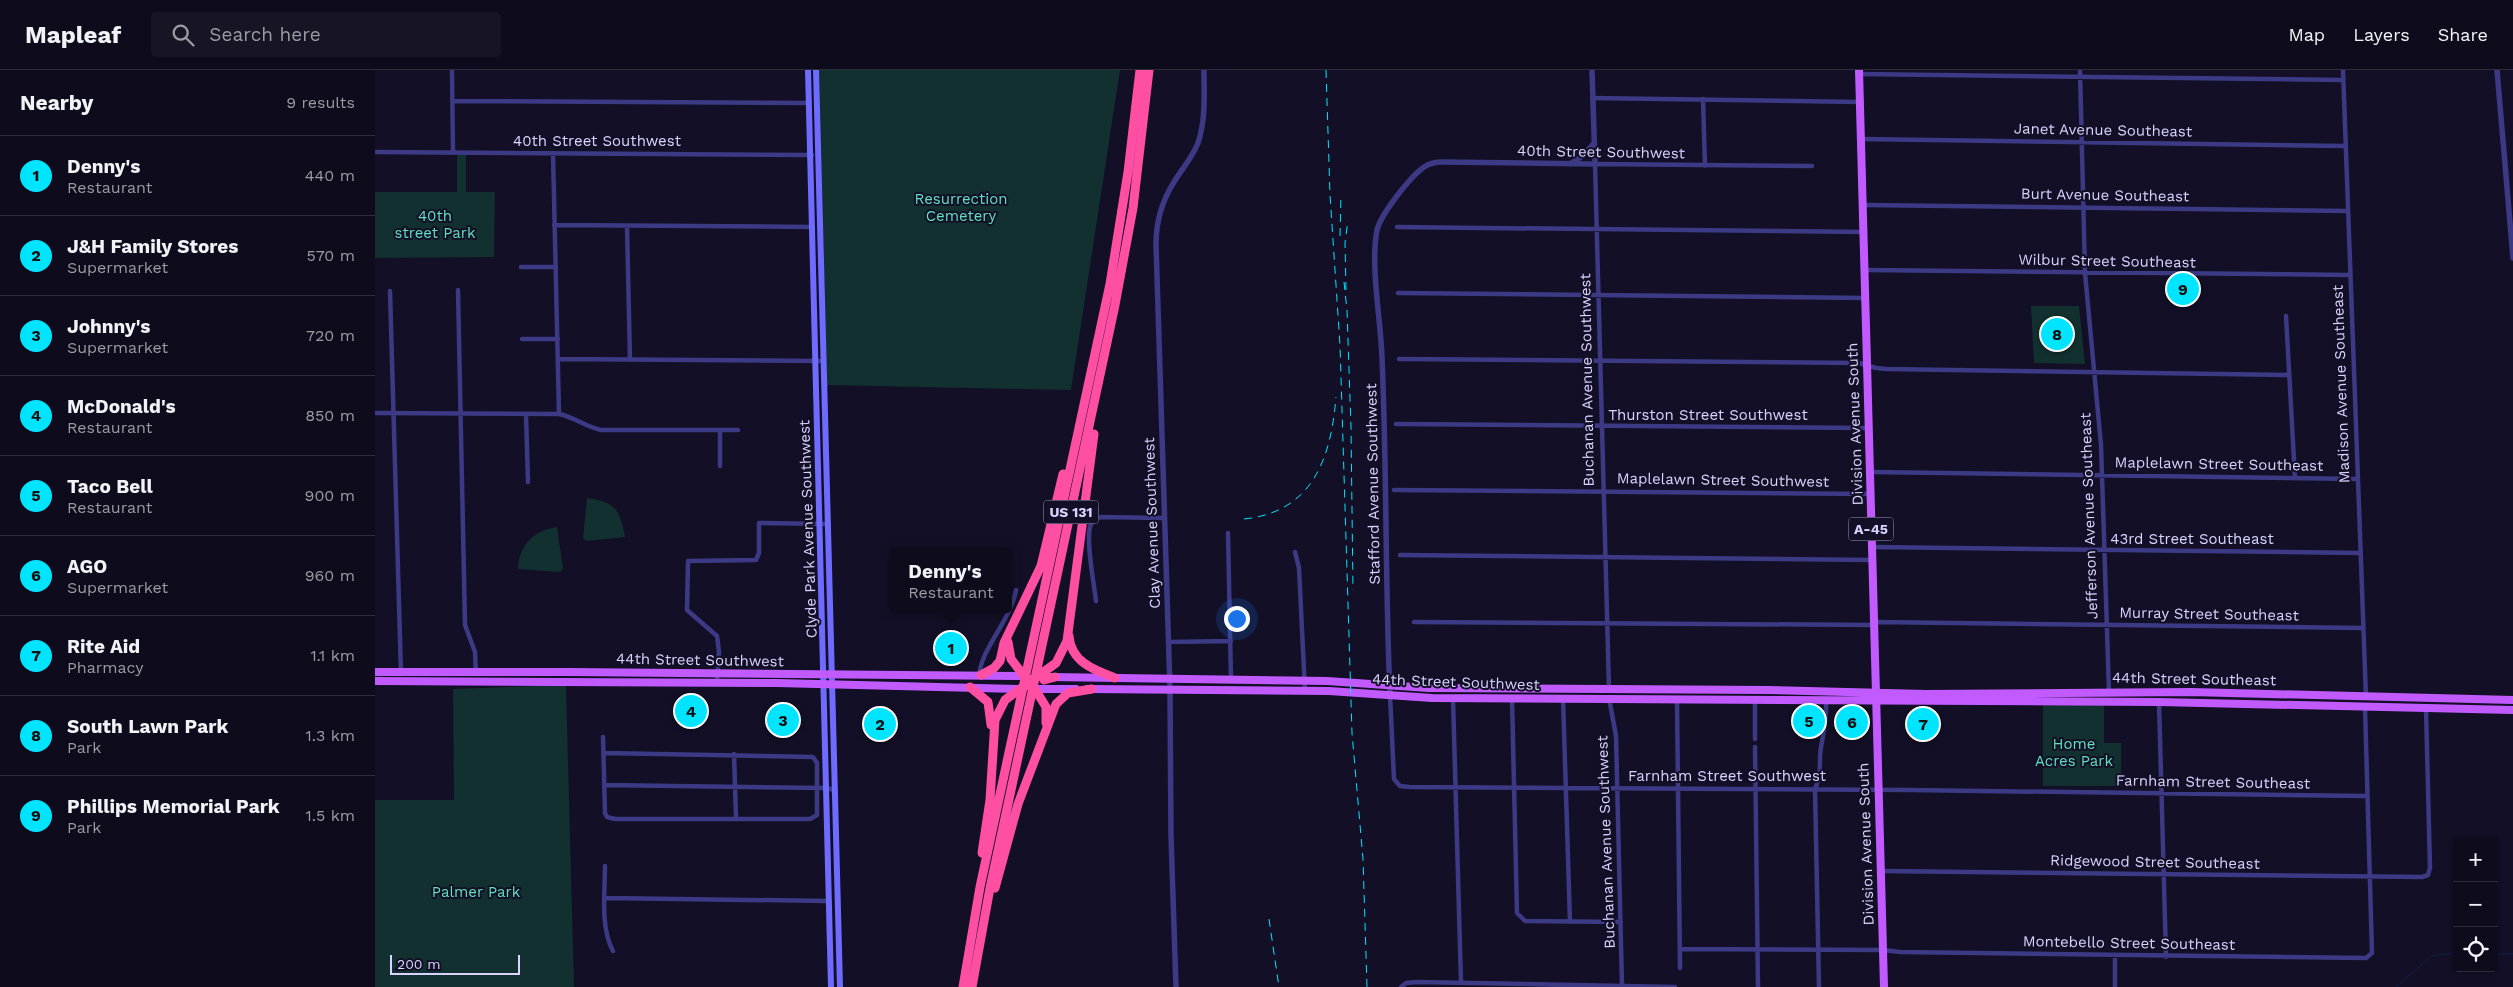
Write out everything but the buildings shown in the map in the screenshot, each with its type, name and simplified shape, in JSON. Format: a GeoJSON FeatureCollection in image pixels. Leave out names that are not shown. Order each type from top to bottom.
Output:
{"type":"FeatureCollection","features":[{"type":"Feature","properties":{"kind":"highway","name":"US 131"},"geometry":{"type":"LineString","coordinates":[[963,987],[980,887],[1091,375],[1120,230],[1140,70]]}},
{"type":"Feature","properties":{"kind":"highway","name":"US 131"},"geometry":{"type":"LineString","coordinates":[[972,987],[979,941],[1107,343],[1133,208],[1149,70]]}},
{"type":"Feature","properties":{"kind":"highway"},"geometry":{"type":"LineString","coordinates":[[965,969],[989,807],[996,717],[1002,704],[1031,682],[1062,654],[1069,625],[1089,461],[1107,343]]}},
{"type":"Feature","properties":{"kind":"highway"},"geometry":{"type":"LineString","coordinates":[[980,675],[996,666],[1044,559],[1073,432],[1091,375]]}},
{"type":"Feature","properties":{"kind":"highway"},"geometry":{"type":"LineString","coordinates":[[1069,625],[1070,644],[1077,658],[1090,668],[1115,678]]}},
{"type":"Feature","properties":{"kind":"highway"},"geometry":{"type":"LineString","coordinates":[[1008,637],[1010,657],[1031,682],[1047,715],[1041,741]]}},
{"type":"Feature","properties":{"kind":"highway"},"geometry":{"type":"LineString","coordinates":[[1031,682],[1055,677]]}},
{"type":"Feature","properties":{"kind":"highway"},"geometry":{"type":"LineString","coordinates":[[970,687],[983,695],[990,705],[992,751]]}},
{"type":"Feature","properties":{"kind":"highway"},"geometry":{"type":"LineString","coordinates":[[979,941],[1013,821],[1041,741],[1061,698],[1072,691],[1092,689]]}},
{"type":"Feature","properties":{"kind":"main road","name":"Clyde Park Avenue Southwest"},"geometry":{"type":"LineString","coordinates":[[808,70],[820,524],[828,675],[833,684],[840,987]]}},
{"type":"Feature","properties":{"kind":"main road","name":"Clyde Park Avenue Southwest"},"geometry":{"type":"LineString","coordinates":[[816,70],[829,524],[828,675],[824,684],[831,987]]}},
{"type":"Feature","properties":{"kind":"main road","name":"Division Avenue South"},"geometry":{"type":"LineString","coordinates":[[1859,72],[1884,987]]}},
{"type":"Feature","properties":{"kind":"main road","name":"44th Street Southwest"},"geometry":{"type":"LineString","coordinates":[[375,672],[476,672],[718,678],[824,684],[970,687],[1031,682]]}},
{"type":"Feature","properties":{"kind":"main road","name":"44th Street Southwest"},"geometry":{"type":"LineString","coordinates":[[375,681],[718,678],[828,675],[980,675],[1092,689],[1305,691],[1453,698],[1826,700],[1875,697]]}},
{"type":"Feature","properties":{"kind":"main road"},"geometry":{"type":"LineString","coordinates":[[892,685],[913,680],[917,675]]}},
{"type":"Feature","properties":{"kind":"main road"},"geometry":{"type":"LineString","coordinates":[[918,685],[956,675]]}},
{"type":"Feature","properties":{"kind":"main road","name":"44th Street Southwest"},"geometry":{"type":"LineString","coordinates":[[1055,677],[1304,681],[1429,688],[1735,689],[1875,697]]}},
{"type":"Feature","properties":{"kind":"main road"},"geometry":{"type":"LineString","coordinates":[[1533,698],[1536,693],[1556,688]]}},
{"type":"Feature","properties":{"kind":"main road"},"geometry":{"type":"LineString","coordinates":[[1703,699],[1714,693],[1715,689]]}},
{"type":"Feature","properties":{"kind":"main road"},"geometry":{"type":"LineString","coordinates":[[1728,700],[1735,689]]}},
{"type":"Feature","properties":{"kind":"main road"},"geometry":{"type":"LineString","coordinates":[[1755,700],[1767,690]]}},
{"type":"Feature","properties":{"kind":"main road"},"geometry":{"type":"LineString","coordinates":[[2139,702],[2147,698],[2149,692]]}},
{"type":"Feature","properties":{"kind":"main road","name":"44th Street Southeast"},"geometry":{"type":"LineString","coordinates":[[1875,697],[1933,694],[2170,692],[2513,700]]}},
{"type":"Feature","properties":{"kind":"main road"},"geometry":{"type":"LineString","coordinates":[[2159,702],[2161,698],[2170,692]]}},
{"type":"Feature","properties":{"kind":"main road","name":"44th Street Southeast"},"geometry":{"type":"LineString","coordinates":[[1875,697],[2513,710]]}},
{"type":"Feature","properties":{"kind":"main road"},"geometry":{"type":"LineString","coordinates":[[2353,708],[2361,705],[2365,698]]}},
{"type":"Feature","properties":{"kind":"main road"},"geometry":{"type":"LineString","coordinates":[[2426,709],[2430,703],[2438,699]]}},
{"type":"Feature","properties":{"kind":"main road"},"geometry":{"type":"LineString","coordinates":[[2467,710],[2470,703],[2477,699]]}},
{"type":"Feature","properties":{"kind":"main road"},"geometry":{"type":"LineString","coordinates":[[830,960],[836,961],[840,979]]}},
{"type":"Feature","properties":{"kind":"street"},"geometry":{"type":"LineString","coordinates":[[452,70],[453,152]]}},
{"type":"Feature","properties":{"kind":"street","name":"Clay Avenue Southwest"},"geometry":{"type":"LineString","coordinates":[[1177,987],[1171,827],[1170,680],[1163,518],[1156,236],[1163,205],[1173,183],[1190,160],[1201,133],[1204,109],[1204,70]]}},
{"type":"Feature","properties":{"kind":"street","name":"Buchanan Avenue Southwest"},"geometry":{"type":"LineString","coordinates":[[1592,70],[1609,689]]}},
{"type":"Feature","properties":{"kind":"street","name":"Jefferson Avenue Southeast"},"geometry":{"type":"LineString","coordinates":[[2080,70],[2085,273],[2101,444],[2109,692]]}},
{"type":"Feature","properties":{"kind":"street","name":"Madison Avenue Southeast"},"geometry":{"type":"LineString","coordinates":[[2343,70],[2349,275],[2355,358],[2365,698]]}},
{"type":"Feature","properties":{"kind":"street"},"geometry":{"type":"LineString","coordinates":[[2497,70],[2513,258]]}},
{"type":"Feature","properties":{"kind":"street"},"geometry":{"type":"LineString","coordinates":[[2498,80],[2501,73],[2506,70]]}},
{"type":"Feature","properties":{"kind":"street"},"geometry":{"type":"LineString","coordinates":[[1859,72],[2343,80]]}},
{"type":"Feature","properties":{"kind":"street"},"geometry":{"type":"LineString","coordinates":[[1592,98],[1860,102]]}},
{"type":"Feature","properties":{"kind":"street"},"geometry":{"type":"LineString","coordinates":[[1703,99],[1705,166]]}},
{"type":"Feature","properties":{"kind":"street"},"geometry":{"type":"LineString","coordinates":[[453,101],[809,103]]}},
{"type":"Feature","properties":{"kind":"street","name":"Janet Avenue Southeast"},"geometry":{"type":"LineString","coordinates":[[1861,139],[2345,146]]}},
{"type":"Feature","properties":{"kind":"street"},"geometry":{"type":"LineString","coordinates":[[1569,164],[1583,156],[1594,143]]}},
{"type":"Feature","properties":{"kind":"street","name":"40th Street Southwest"},"geometry":{"type":"LineString","coordinates":[[375,152],[818,155]]}},
{"type":"Feature","properties":{"kind":"street"},"geometry":{"type":"LineString","coordinates":[[553,153],[559,414]]}},
{"type":"Feature","properties":{"kind":"street","name":"40th Street Southwest"},"geometry":{"type":"LineString","coordinates":[[1402,192],[1421,170],[1436,162],[1812,166]]}},
{"type":"Feature","properties":{"kind":"street"},"geometry":{"type":"LineString","coordinates":[[2505,167],[2513,183]]}},
{"type":"Feature","properties":{"kind":"street","name":"Stafford Avenue Southwest"},"geometry":{"type":"LineString","coordinates":[[1396,783],[1394,779],[1390,695],[1383,357],[1376,242],[1382,218],[1402,192]]}},
{"type":"Feature","properties":{"kind":"street"},"geometry":{"type":"LineString","coordinates":[[2509,211],[2513,201]]}},
{"type":"Feature","properties":{"kind":"street","name":"Burt Avenue Southeast"},"geometry":{"type":"LineString","coordinates":[[1863,205],[2347,211]]}},
{"type":"Feature","properties":{"kind":"street"},"geometry":{"type":"LineString","coordinates":[[554,225],[820,227]]}},
{"type":"Feature","properties":{"kind":"street"},"geometry":{"type":"LineString","coordinates":[[627,226],[630,360]]}},
{"type":"Feature","properties":{"kind":"street"},"geometry":{"type":"LineString","coordinates":[[1397,227],[1863,232]]}},
{"type":"Feature","properties":{"kind":"street"},"geometry":{"type":"LineString","coordinates":[[521,267],[556,266]]}},
{"type":"Feature","properties":{"kind":"street","name":"Wilbur Street Southeast"},"geometry":{"type":"LineString","coordinates":[[1865,270],[2349,275]]}},
{"type":"Feature","properties":{"kind":"street"},"geometry":{"type":"LineString","coordinates":[[458,290],[465,625],[475,652],[476,681]]}},
{"type":"Feature","properties":{"kind":"street"},"geometry":{"type":"LineString","coordinates":[[390,291],[395,413],[401,682]]}},
{"type":"Feature","properties":{"kind":"street"},"geometry":{"type":"LineString","coordinates":[[1398,293],[1865,298]]}},
{"type":"Feature","properties":{"kind":"street"},"geometry":{"type":"LineString","coordinates":[[2286,316],[2295,478]]}},
{"type":"Feature","properties":{"kind":"street"},"geometry":{"type":"LineString","coordinates":[[522,339],[557,340]]}},
{"type":"Feature","properties":{"kind":"street"},"geometry":{"type":"LineString","coordinates":[[558,359],[824,361]]}},
{"type":"Feature","properties":{"kind":"street"},"geometry":{"type":"LineString","coordinates":[[1399,359],[1859,363],[1886,369],[2288,375]]}},
{"type":"Feature","properties":{"kind":"street"},"geometry":{"type":"LineString","coordinates":[[375,413],[559,414],[578,419],[591,428],[601,430],[738,430]]}},
{"type":"Feature","properties":{"kind":"street"},"geometry":{"type":"LineString","coordinates":[[526,414],[528,482]]}},
{"type":"Feature","properties":{"kind":"street","name":"Thurston Street Southwest"},"geometry":{"type":"LineString","coordinates":[[1396,424],[1869,428]]}},
{"type":"Feature","properties":{"kind":"street"},"geometry":{"type":"LineString","coordinates":[[719,430],[720,466]]}},
{"type":"Feature","properties":{"kind":"street","name":"Maplelawn Street Southeast"},"geometry":{"type":"LineString","coordinates":[[1870,472],[2358,479]]}},
{"type":"Feature","properties":{"kind":"street","name":"Maplelawn Street Southwest"},"geometry":{"type":"LineString","coordinates":[[1395,490],[1871,494]]}},
{"type":"Feature","properties":{"kind":"street"},"geometry":{"type":"LineString","coordinates":[[1096,601],[1091,564],[1090,526],[1095,519],[1101,517],[1163,518]]}},
{"type":"Feature","properties":{"kind":"street"},"geometry":{"type":"LineString","coordinates":[[718,678],[719,652],[717,636],[687,610],[688,561],[756,560],[759,553],[759,523],[829,524]]}},
{"type":"Feature","properties":{"kind":"street"},"geometry":{"type":"LineString","coordinates":[[1228,533],[1231,680]]}},
{"type":"Feature","properties":{"kind":"street","name":"43rd Street Southeast"},"geometry":{"type":"LineString","coordinates":[[1872,548],[2361,553]]}},
{"type":"Feature","properties":{"kind":"street"},"geometry":{"type":"LineString","coordinates":[[1295,552],[1299,568],[1305,691]]}},
{"type":"Feature","properties":{"kind":"street"},"geometry":{"type":"LineString","coordinates":[[1400,555],[1873,560]]}},
{"type":"Feature","properties":{"kind":"street"},"geometry":{"type":"LineString","coordinates":[[1012,604],[1016,590]]}},
{"type":"Feature","properties":{"kind":"street"},"geometry":{"type":"LineString","coordinates":[[980,675],[981,663],[1009,613]]}},
{"type":"Feature","properties":{"kind":"street","name":"Murray Street Southeast"},"geometry":{"type":"LineString","coordinates":[[1414,622],[2363,628]]}},
{"type":"Feature","properties":{"kind":"street"},"geometry":{"type":"LineString","coordinates":[[1168,642],[1231,641]]}},
{"type":"Feature","properties":{"kind":"street"},"geometry":{"type":"LineString","coordinates":[[1453,698],[1461,983]]}},
{"type":"Feature","properties":{"kind":"street"},"geometry":{"type":"LineString","coordinates":[[1512,698],[1517,906],[1520,918],[1525,921],[1621,922]]}},
{"type":"Feature","properties":{"kind":"street"},"geometry":{"type":"LineString","coordinates":[[1563,698],[1570,922]]}},
{"type":"Feature","properties":{"kind":"street","name":"Buchanan Avenue Southwest"},"geometry":{"type":"LineString","coordinates":[[1609,698],[1616,736],[1623,986]]}},
{"type":"Feature","properties":{"kind":"street"},"geometry":{"type":"LineString","coordinates":[[1677,699],[1680,968]]}},
{"type":"Feature","properties":{"kind":"street"},"geometry":{"type":"LineString","coordinates":[[1755,700],[1755,739]]}},
{"type":"Feature","properties":{"kind":"street"},"geometry":{"type":"LineString","coordinates":[[1819,987],[1815,789],[1821,776],[1821,749],[1826,729],[1826,700]]}},
{"type":"Feature","properties":{"kind":"street"},"geometry":{"type":"LineString","coordinates":[[2159,702],[2166,957]]}},
{"type":"Feature","properties":{"kind":"street"},"geometry":{"type":"LineString","coordinates":[[2365,708],[2370,877]]}},
{"type":"Feature","properties":{"kind":"street","name":"Ridgewood Street Southeast"},"geometry":{"type":"LineString","coordinates":[[1881,871],[2422,877],[2428,875],[2430,868],[2426,709]]}},
{"type":"Feature","properties":{"kind":"street"},"geometry":{"type":"LineString","coordinates":[[603,738],[603,753],[605,813],[607,817],[615,819],[813,819],[817,815],[815,758],[734,754],[603,753]]}},
{"type":"Feature","properties":{"kind":"street"},"geometry":{"type":"LineString","coordinates":[[1755,747],[1758,987]]}},
{"type":"Feature","properties":{"kind":"street"},"geometry":{"type":"LineString","coordinates":[[734,754],[736,819]]}},
{"type":"Feature","properties":{"kind":"street","name":"Farnham Street Southwest"},"geometry":{"type":"LineString","coordinates":[[1396,783],[1409,787],[1879,789]]}},
{"type":"Feature","properties":{"kind":"street"},"geometry":{"type":"LineString","coordinates":[[604,785],[826,788],[835,790]]}},
{"type":"Feature","properties":{"kind":"street","name":"Farnham Street Southeast"},"geometry":{"type":"LineString","coordinates":[[1879,789],[2367,796]]}},
{"type":"Feature","properties":{"kind":"street"},"geometry":{"type":"LineString","coordinates":[[605,866],[607,936],[613,951]]}},
{"type":"Feature","properties":{"kind":"street","name":"Montebello Street Southeast"},"geometry":{"type":"LineString","coordinates":[[1679,949],[1757,948],[2166,957],[2361,959],[2366,958],[2372,953],[2370,877]]}},
{"type":"Feature","properties":{"kind":"street"},"geometry":{"type":"LineString","coordinates":[[605,898],[829,901]]}},
{"type":"Feature","properties":{"kind":"street"},"geometry":{"type":"LineString","coordinates":[[2115,955],[2115,987]]}},
{"type":"Feature","properties":{"kind":"street"},"geometry":{"type":"LineString","coordinates":[[1401,987],[1406,983],[1675,987]]}},
{"type":"Feature","properties":{"kind":"green space","name":"Resurrection Cemetery"},"geometry":{"type":"Polygon","coordinates":[[[819,70],[1120,70],[1071,390],[827,385],[819,70]]]}},
{"type":"Feature","properties":{"kind":"green space","name":"40th street Park"},"geometry":{"type":"Polygon","coordinates":[[[466,153],[466,192],[495,192],[494,257],[375,258],[375,192],[457,192],[457,154],[466,153]]]}},
{"type":"Feature","properties":{"kind":"green space"},"geometry":{"type":"Polygon","coordinates":[[[2172,279],[2194,279],[2194,300],[2172,299],[2172,279]]]}},
{"type":"Feature","properties":{"kind":"green space"},"geometry":{"type":"Polygon","coordinates":[[[2031,306],[2079,306],[2085,364],[2034,363],[2031,306]]]}},
{"type":"Feature","properties":{"kind":"green space"},"geometry":{"type":"Polygon","coordinates":[[[587,498],[604,502],[615,508],[621,520],[625,537],[586,541],[583,538],[587,498]]]}},
{"type":"Feature","properties":{"kind":"green space"},"geometry":{"type":"Polygon","coordinates":[[[557,527],[563,569],[560,572],[518,569],[521,553],[529,540],[541,531],[557,527]]]}},
{"type":"Feature","properties":{"kind":"green space","name":"Palmer Park"},"geometry":{"type":"Polygon","coordinates":[[[566,685],[574,987],[375,987],[375,800],[454,800],[453,689],[566,685]]]}},
{"type":"Feature","properties":{"kind":"green space","name":"Home Acres Park"},"geometry":{"type":"Polygon","coordinates":[[[2043,705],[2104,705],[2104,743],[2121,743],[2121,786],[2043,786],[2043,705]]]}},
{"type":"Feature","properties":{"kind":"waterway"},"geometry":{"type":"LineString","coordinates":[[2396,987],[2431,956],[2453,953]]}},
{"type":"Feature","properties":{"kind":"waterway"},"geometry":{"type":"LineString","coordinates":[[2498,954],[2513,954]]}},
{"type":"Feature","properties":{"kind":"railway"},"geometry":{"type":"LineString","coordinates":[[1326,70],[1330,195],[1340,345],[1352,733],[1363,859],[1367,987]]}},
{"type":"Feature","properties":{"kind":"railway"},"geometry":{"type":"LineString","coordinates":[[1340,236],[1341,194]]}},
{"type":"Feature","properties":{"kind":"railway"},"geometry":{"type":"LineString","coordinates":[[1346,290],[1345,243],[1348,220]]}},
{"type":"Feature","properties":{"kind":"railway"},"geometry":{"type":"LineString","coordinates":[[1344,282],[1347,310],[1351,428],[1353,590]]}},
{"type":"Feature","properties":{"kind":"railway"},"geometry":{"type":"LineString","coordinates":[[1244,519],[1268,514],[1287,506],[1302,493],[1314,478],[1323,461],[1329,441],[1336,397]]}},
{"type":"Feature","properties":{"kind":"railway"},"geometry":{"type":"LineString","coordinates":[[1269,919],[1279,987]]}},
{"type":"Feature","properties":{"kind":"place","name":"Phillips Memorial Park"},"geometry":{"type":"Point","coordinates":[2183,289]}},
{"type":"Feature","properties":{"kind":"place","name":"South Lawn Park"},"geometry":{"type":"Point","coordinates":[2057,334]}},
{"type":"Feature","properties":{"kind":"place","name":"Denny's"},"geometry":{"type":"Point","coordinates":[951,648]}},
{"type":"Feature","properties":{"kind":"place","name":"McDonald's"},"geometry":{"type":"Point","coordinates":[691,711]}},
{"type":"Feature","properties":{"kind":"place","name":"Johnny's"},"geometry":{"type":"Point","coordinates":[783,720]}},
{"type":"Feature","properties":{"kind":"place","name":"Taco Bell"},"geometry":{"type":"Point","coordinates":[1809,721]}},
{"type":"Feature","properties":{"kind":"place","name":"AGO"},"geometry":{"type":"Point","coordinates":[1852,722]}},
{"type":"Feature","properties":{"kind":"place","name":"J&H Family Stores"},"geometry":{"type":"Point","coordinates":[880,724]}},
{"type":"Feature","properties":{"kind":"place","name":"Rite Aid"},"geometry":{"type":"Point","coordinates":[1923,724]}}]}
